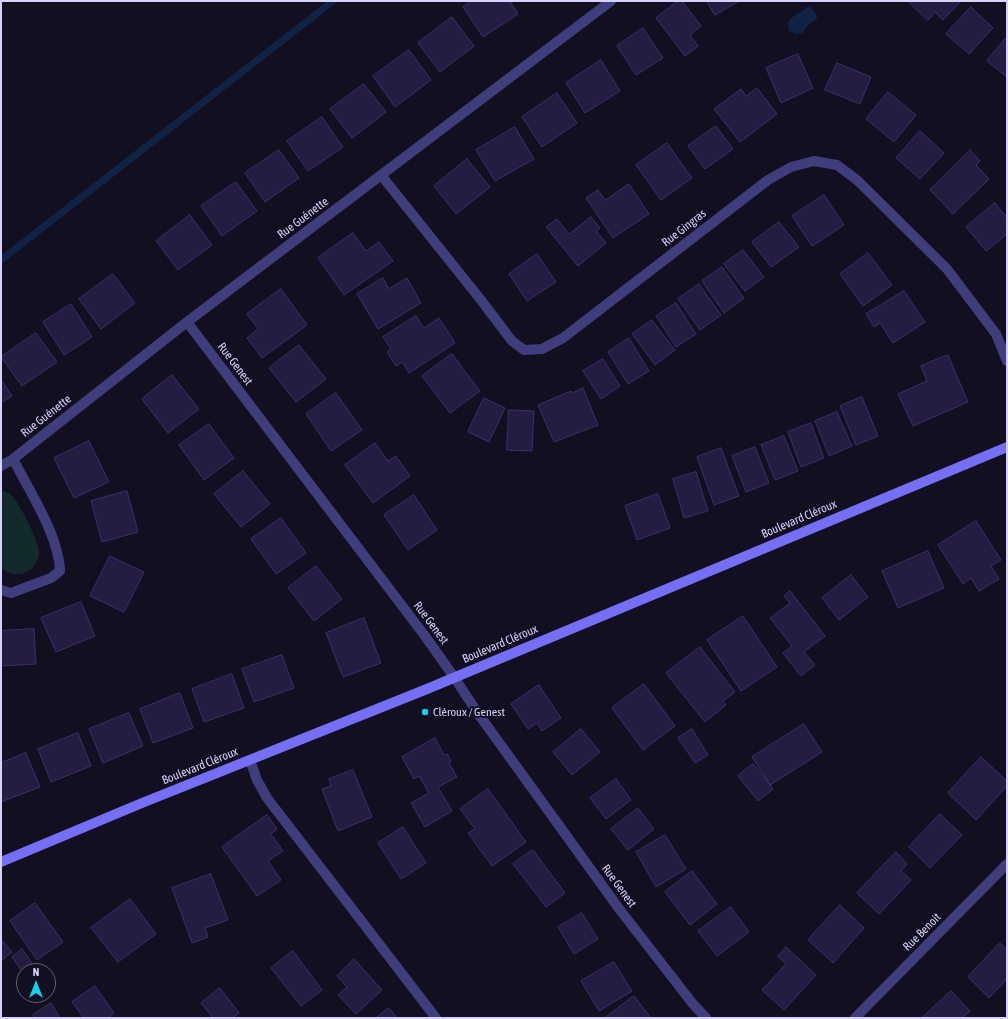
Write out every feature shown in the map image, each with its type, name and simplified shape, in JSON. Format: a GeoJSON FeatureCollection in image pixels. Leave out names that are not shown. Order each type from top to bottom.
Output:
{"type":"FeatureCollection","features":[{"type":"Feature","properties":{"kind":"street","name":"Rue Guénette"},"geometry":{"type":"LineString","coordinates":[[1,466],[187,322],[611,1]]}},
{"type":"Feature","properties":{"kind":"street","name":"Rue Gingras"},"geometry":{"type":"LineString","coordinates":[[381,175],[512,341],[524,350],[542,349],[563,338],[768,180],[791,167],[814,161],[837,164],[857,180],[947,269],[996,334],[1007,361]]}},
{"type":"Feature","properties":{"kind":"street","name":"Rue Genest"},"geometry":{"type":"LineString","coordinates":[[187,322],[420,630],[477,712],[620,910],[693,1004],[706,1018]]}},
{"type":"Feature","properties":{"kind":"street","name":"Boulevard Cléroux"},"geometry":{"type":"LineString","coordinates":[[1,862],[454,677],[1007,447]]}},
{"type":"Feature","properties":{"kind":"street"},"geometry":{"type":"LineString","coordinates":[[1,590],[11,593],[51,578],[60,571],[55,542],[12,459]]}},
{"type":"Feature","properties":{"kind":"street"},"geometry":{"type":"LineString","coordinates":[[250,760],[257,780],[267,798],[436,1018]]}},
{"type":"Feature","properties":{"kind":"street","name":"Rue Benoit"},"geometry":{"type":"LineString","coordinates":[[855,1018],[1007,864]]}},
{"type":"Feature","properties":{"kind":"green space"},"geometry":{"type":"Polygon","coordinates":[[[1,490],[11,495],[19,506],[33,533],[38,548],[39,553],[34,566],[24,573],[13,574],[1,567],[1,490]]]}},
{"type":"Feature","properties":{"kind":"water"},"geometry":{"type":"Polygon","coordinates":[[[809,6],[817,15],[817,18],[805,28],[803,33],[796,34],[789,31],[788,24],[790,19],[809,6]]]}},
{"type":"Feature","properties":{"kind":"building"},"geometry":{"type":"Polygon","coordinates":[[[473,1],[510,1],[518,14],[483,37],[463,7],[473,1]]]}},
{"type":"Feature","properties":{"kind":"building"},"geometry":{"type":"Polygon","coordinates":[[[678,1],[682,1],[701,26],[690,35],[698,46],[685,56],[656,18],[678,1]]]}},
{"type":"Feature","properties":{"kind":"building"},"geometry":{"type":"Polygon","coordinates":[[[707,1],[739,1],[715,15],[707,1]]]}},
{"type":"Feature","properties":{"kind":"building"},"geometry":{"type":"Polygon","coordinates":[[[908,1],[961,1],[943,20],[935,12],[928,20],[908,1]]]}},
{"type":"Feature","properties":{"kind":"building"},"geometry":{"type":"Polygon","coordinates":[[[971,7],[993,28],[969,54],[946,34],[971,7]]]}},
{"type":"Feature","properties":{"kind":"building"},"geometry":{"type":"Polygon","coordinates":[[[452,17],[474,46],[440,72],[418,43],[452,17]]]}},
{"type":"Feature","properties":{"kind":"building"},"geometry":{"type":"Polygon","coordinates":[[[643,28],[663,58],[636,75],[617,46],[643,28]]]}},
{"type":"Feature","properties":{"kind":"building"},"geometry":{"type":"Polygon","coordinates":[[[1005,39],[1007,41],[1007,77],[987,61],[1005,39]]]}},
{"type":"Feature","properties":{"kind":"building"},"geometry":{"type":"Polygon","coordinates":[[[409,50],[431,80],[395,107],[373,76],[409,50]]]}},
{"type":"Feature","properties":{"kind":"building"},"geometry":{"type":"Polygon","coordinates":[[[798,54],[813,88],[781,103],[766,68],[798,54]]]}},
{"type":"Feature","properties":{"kind":"building"},"geometry":{"type":"Polygon","coordinates":[[[601,60],[620,91],[585,113],[566,83],[601,60]]]}},
{"type":"Feature","properties":{"kind":"building"},"geometry":{"type":"Polygon","coordinates":[[[837,63],[871,77],[860,104],[825,90],[837,63]]]}},
{"type":"Feature","properties":{"kind":"building"},"geometry":{"type":"Polygon","coordinates":[[[364,84],[386,112],[352,138],[330,109],[364,84]]]}},
{"type":"Feature","properties":{"kind":"building"},"geometry":{"type":"Polygon","coordinates":[[[757,88],[777,114],[740,142],[714,109],[741,89],[746,96],[757,88]]]}},
{"type":"Feature","properties":{"kind":"building"},"geometry":{"type":"Polygon","coordinates":[[[888,92],[916,115],[894,142],[866,119],[888,92]]]}},
{"type":"Feature","properties":{"kind":"building"},"geometry":{"type":"Polygon","coordinates":[[[557,93],[577,123],[542,147],[522,117],[557,93]]]}},
{"type":"Feature","properties":{"kind":"building"},"geometry":{"type":"Polygon","coordinates":[[[322,117],[343,147],[308,171],[287,141],[322,117]]]}},
{"type":"Feature","properties":{"kind":"building"},"geometry":{"type":"Polygon","coordinates":[[[716,126],[733,149],[705,169],[688,146],[716,126]]]}},
{"type":"Feature","properties":{"kind":"building"},"geometry":{"type":"Polygon","coordinates":[[[515,127],[534,159],[495,181],[476,150],[515,127]]]}},
{"type":"Feature","properties":{"kind":"building"},"geometry":{"type":"Polygon","coordinates":[[[920,131],[944,153],[920,179],[896,158],[920,131]]]}},
{"type":"Feature","properties":{"kind":"building"},"geometry":{"type":"Polygon","coordinates":[[[667,143],[692,178],[661,200],[636,165],[667,143]]]}},
{"type":"Feature","properties":{"kind":"building"},"geometry":{"type":"Polygon","coordinates":[[[279,150],[299,178],[265,202],[245,173],[279,150]]]}},
{"type":"Feature","properties":{"kind":"building"},"geometry":{"type":"Polygon","coordinates":[[[970,150],[980,161],[976,165],[989,179],[953,214],[930,190],[970,150]]]}},
{"type":"Feature","properties":{"kind":"building"},"geometry":{"type":"Polygon","coordinates":[[[467,159],[490,187],[456,214],[434,186],[467,159]]]}},
{"type":"Feature","properties":{"kind":"building"},"geometry":{"type":"Polygon","coordinates":[[[236,182],[257,211],[222,236],[201,206],[236,182]]]}},
{"type":"Feature","properties":{"kind":"building"},"geometry":{"type":"Polygon","coordinates":[[[629,184],[649,214],[613,238],[586,198],[598,190],[605,200],[629,184]]]}},
{"type":"Feature","properties":{"kind":"building"},"geometry":{"type":"Polygon","coordinates":[[[824,195],[844,225],[812,246],[792,216],[824,195]]]}},
{"type":"Feature","properties":{"kind":"building"},"geometry":{"type":"Polygon","coordinates":[[[995,203],[1007,218],[1007,234],[986,251],[966,227],[995,203]]]}},
{"type":"Feature","properties":{"kind":"building"},"geometry":{"type":"Polygon","coordinates":[[[190,215],[212,245],[178,270],[156,241],[190,215]]]}},
{"type":"Feature","properties":{"kind":"building"},"geometry":{"type":"Polygon","coordinates":[[[591,217],[600,228],[596,231],[606,243],[578,266],[546,227],[557,219],[569,234],[591,217]]]}},
{"type":"Feature","properties":{"kind":"building"},"geometry":{"type":"Polygon","coordinates":[[[779,222],[799,247],[771,267],[752,242],[779,222]]]}},
{"type":"Feature","properties":{"kind":"building"},"geometry":{"type":"Polygon","coordinates":[[[353,233],[366,251],[379,242],[393,261],[344,295],[318,258],[353,233]]]}},
{"type":"Feature","properties":{"kind":"building"},"geometry":{"type":"Polygon","coordinates":[[[743,250],[764,277],[745,291],[724,264],[743,250]]]}},
{"type":"Feature","properties":{"kind":"building"},"geometry":{"type":"Polygon","coordinates":[[[868,253],[892,285],[863,306],[840,274],[868,253]]]}},
{"type":"Feature","properties":{"kind":"building"},"geometry":{"type":"Polygon","coordinates":[[[537,254],[556,282],[527,301],[509,274],[537,254]]]}},
{"type":"Feature","properties":{"kind":"building"},"geometry":{"type":"Polygon","coordinates":[[[722,267],[744,298],[724,313],[702,281],[722,267]]]}},
{"type":"Feature","properties":{"kind":"building"},"geometry":{"type":"Polygon","coordinates":[[[113,274],[135,303],[101,329],[79,299],[113,274]]]}},
{"type":"Feature","properties":{"kind":"building"},"geometry":{"type":"Polygon","coordinates":[[[383,278],[389,289],[407,278],[421,303],[378,329],[357,294],[383,278]]]}},
{"type":"Feature","properties":{"kind":"building"},"geometry":{"type":"Polygon","coordinates":[[[699,284],[721,315],[700,330],[678,299],[699,284]]]}},
{"type":"Feature","properties":{"kind":"building"},"geometry":{"type":"Polygon","coordinates":[[[281,289],[307,325],[262,358],[247,338],[258,329],[247,314],[281,289]]]}},
{"type":"Feature","properties":{"kind":"building"},"geometry":{"type":"Polygon","coordinates":[[[904,291],[925,322],[893,343],[880,323],[874,327],[866,314],[904,291]]]}},
{"type":"Feature","properties":{"kind":"building"},"geometry":{"type":"Polygon","coordinates":[[[676,303],[696,334],[676,347],[656,316],[676,303]]]}},
{"type":"Feature","properties":{"kind":"building"},"geometry":{"type":"Polygon","coordinates":[[[71,304],[92,337],[64,355],[43,322],[71,304]]]}},
{"type":"Feature","properties":{"kind":"building"},"geometry":{"type":"Polygon","coordinates":[[[416,316],[424,328],[439,318],[455,343],[409,373],[402,362],[396,366],[387,352],[391,349],[383,337],[416,316]]]}},
{"type":"Feature","properties":{"kind":"building"},"geometry":{"type":"Polygon","coordinates":[[[652,320],[675,350],[655,365],[632,334],[652,320]]]}},
{"type":"Feature","properties":{"kind":"building"},"geometry":{"type":"Polygon","coordinates":[[[36,333],[57,362],[22,386],[1,357],[36,333]]]}},
{"type":"Feature","properties":{"kind":"building"},"geometry":{"type":"Polygon","coordinates":[[[629,338],[649,371],[628,384],[608,352],[629,338]]]}},
{"type":"Feature","properties":{"kind":"building"},"geometry":{"type":"Polygon","coordinates":[[[299,345],[326,379],[296,402],[269,368],[299,345]]]}},
{"type":"Feature","properties":{"kind":"building"},"geometry":{"type":"Polygon","coordinates":[[[452,354],[480,391],[450,413],[422,376],[452,354]]]}},
{"type":"Feature","properties":{"kind":"building"},"geometry":{"type":"Polygon","coordinates":[[[948,355],[968,402],[913,426],[898,394],[927,381],[921,366],[948,355]]]}},
{"type":"Feature","properties":{"kind":"building"},"geometry":{"type":"Polygon","coordinates":[[[603,359],[620,386],[601,399],[583,371],[603,359]]]}},
{"type":"Feature","properties":{"kind":"building"},"geometry":{"type":"Polygon","coordinates":[[[172,375],[199,409],[168,433],[142,399],[172,375]]]}},
{"type":"Feature","properties":{"kind":"building"},"geometry":{"type":"Polygon","coordinates":[[[1,380],[12,396],[1,403],[1,380]]]}},
{"type":"Feature","properties":{"kind":"building"},"geometry":{"type":"Polygon","coordinates":[[[583,388],[598,425],[554,442],[538,405],[571,391],[572,393],[583,388]]]}},
{"type":"Feature","properties":{"kind":"building"},"geometry":{"type":"Polygon","coordinates":[[[336,393],[362,430],[331,451],[306,414],[336,393]]]}},
{"type":"Feature","properties":{"kind":"building"},"geometry":{"type":"Polygon","coordinates":[[[862,397],[878,436],[856,445],[840,406],[862,397]]]}},
{"type":"Feature","properties":{"kind":"building"},"geometry":{"type":"Polygon","coordinates":[[[484,398],[505,408],[489,442],[468,432],[484,398]]]}},
{"type":"Feature","properties":{"kind":"building"},"geometry":{"type":"Polygon","coordinates":[[[509,410],[534,411],[532,451],[507,450],[509,410]]]}},
{"type":"Feature","properties":{"kind":"building"},"geometry":{"type":"Polygon","coordinates":[[[837,412],[852,446],[829,456],[815,421],[837,412]]]}},
{"type":"Feature","properties":{"kind":"building"},"geometry":{"type":"Polygon","coordinates":[[[811,423],[824,458],[801,467],[788,432],[811,423]]]}},
{"type":"Feature","properties":{"kind":"building"},"geometry":{"type":"Polygon","coordinates":[[[209,424],[234,458],[204,480],[179,445],[209,424]]]}},
{"type":"Feature","properties":{"kind":"building"},"geometry":{"type":"Polygon","coordinates":[[[784,436],[798,471],[775,480],[761,445],[784,436]]]}},
{"type":"Feature","properties":{"kind":"building"},"geometry":{"type":"Polygon","coordinates":[[[89,441],[109,482],[74,498],[54,458],[89,441]]]}},
{"type":"Feature","properties":{"kind":"building"},"geometry":{"type":"Polygon","coordinates":[[[375,443],[388,461],[396,456],[410,476],[373,503],[345,465],[375,443]]]}},
{"type":"Feature","properties":{"kind":"building"},"geometry":{"type":"Polygon","coordinates":[[[755,447],[769,483],[746,492],[732,456],[755,447]]]}},
{"type":"Feature","properties":{"kind":"building"},"geometry":{"type":"Polygon","coordinates":[[[721,448],[739,496],[714,505],[697,457],[721,448]]]}},
{"type":"Feature","properties":{"kind":"building"},"geometry":{"type":"Polygon","coordinates":[[[243,471],[270,504],[241,527],[214,494],[243,471]]]}},
{"type":"Feature","properties":{"kind":"building"},"geometry":{"type":"Polygon","coordinates":[[[696,472],[708,511],[684,518],[673,479],[696,472]]]}},
{"type":"Feature","properties":{"kind":"building"},"geometry":{"type":"Polygon","coordinates":[[[127,491],[138,532],[102,542],[91,501],[127,491]]]}},
{"type":"Feature","properties":{"kind":"building"},"geometry":{"type":"Polygon","coordinates":[[[658,494],[670,528],[637,540],[625,506],[658,494]]]}},
{"type":"Feature","properties":{"kind":"building"},"geometry":{"type":"Polygon","coordinates":[[[414,495],[437,530],[408,550],[384,515],[414,495]]]}},
{"type":"Feature","properties":{"kind":"building"},"geometry":{"type":"Polygon","coordinates":[[[281,518],[306,553],[276,574],[251,539],[281,518]]]}},
{"type":"Feature","properties":{"kind":"building"},"geometry":{"type":"Polygon","coordinates":[[[976,521],[1001,560],[991,566],[999,579],[979,591],[971,578],[963,584],[938,545],[976,521]]]}},
{"type":"Feature","properties":{"kind":"building"},"geometry":{"type":"Polygon","coordinates":[[[928,551],[944,588],[898,608],[882,571],[928,551]]]}},
{"type":"Feature","properties":{"kind":"building"},"geometry":{"type":"Polygon","coordinates":[[[110,556],[144,572],[124,612],[90,596],[110,556]]]}},
{"type":"Feature","properties":{"kind":"building"},"geometry":{"type":"Polygon","coordinates":[[[316,566],[342,599],[314,621],[288,588],[316,566]]]}},
{"type":"Feature","properties":{"kind":"building"},"geometry":{"type":"Polygon","coordinates":[[[851,575],[868,597],[839,620],[822,598],[851,575]]]}},
{"type":"Feature","properties":{"kind":"building"},"geometry":{"type":"Polygon","coordinates":[[[790,591],[825,636],[804,652],[815,665],[801,676],[783,653],[792,646],[770,618],[790,603],[784,596],[790,591]]]}},
{"type":"Feature","properties":{"kind":"building"},"geometry":{"type":"Polygon","coordinates":[[[81,602],[95,636],[56,652],[41,618],[81,602]]]}},
{"type":"Feature","properties":{"kind":"building"},"geometry":{"type":"Polygon","coordinates":[[[743,616],[777,667],[741,691],[707,640],[743,616]]]}},
{"type":"Feature","properties":{"kind":"building"},"geometry":{"type":"Polygon","coordinates":[[[364,618],[381,663],[343,677],[326,633],[364,618]]]}},
{"type":"Feature","properties":{"kind":"building"},"geometry":{"type":"Polygon","coordinates":[[[34,629],[36,664],[1,666],[1,631],[34,629]]]}},
{"type":"Feature","properties":{"kind":"building"},"geometry":{"type":"Polygon","coordinates":[[[700,647],[735,692],[723,701],[726,705],[705,722],[666,673],[700,647]]]}},
{"type":"Feature","properties":{"kind":"building"},"geometry":{"type":"Polygon","coordinates":[[[282,655],[294,688],[254,702],[242,669],[282,655]]]}},
{"type":"Feature","properties":{"kind":"building"},"geometry":{"type":"Polygon","coordinates":[[[232,674],[244,708],[204,722],[192,689],[232,674]]]}},
{"type":"Feature","properties":{"kind":"building"},"geometry":{"type":"Polygon","coordinates":[[[644,684],[675,726],[643,750],[612,708],[644,684]]]}},
{"type":"Feature","properties":{"kind":"building"},"geometry":{"type":"Polygon","coordinates":[[[539,685],[561,718],[542,731],[537,723],[528,729],[511,704],[539,685]]]}},
{"type":"Feature","properties":{"kind":"building"},"geometry":{"type":"Polygon","coordinates":[[[180,693],[193,728],[153,743],[140,709],[180,693]]]}},
{"type":"Feature","properties":{"kind":"building"},"geometry":{"type":"Polygon","coordinates":[[[129,713],[143,746],[103,763],[89,729],[129,713]]]}},
{"type":"Feature","properties":{"kind":"building"},"geometry":{"type":"Polygon","coordinates":[[[804,724],[822,752],[770,785],[752,757],[804,724]]]}},
{"type":"Feature","properties":{"kind":"building"},"geometry":{"type":"Polygon","coordinates":[[[581,729],[600,752],[572,775],[553,752],[581,729]]]}},
{"type":"Feature","properties":{"kind":"building"},"geometry":{"type":"Polygon","coordinates":[[[692,729],[708,755],[695,763],[678,738],[692,729]]]}},
{"type":"Feature","properties":{"kind":"building"},"geometry":{"type":"Polygon","coordinates":[[[78,733],[91,766],[51,782],[38,749],[78,733]]]}},
{"type":"Feature","properties":{"kind":"building"},"geometry":{"type":"Polygon","coordinates":[[[435,738],[444,755],[447,754],[451,761],[449,763],[457,777],[438,787],[452,811],[425,827],[411,803],[429,793],[419,776],[414,779],[402,757],[435,738]]]}},
{"type":"Feature","properties":{"kind":"building"},"geometry":{"type":"Polygon","coordinates":[[[26,753],[40,787],[1,802],[1,763],[26,753]]]}},
{"type":"Feature","properties":{"kind":"building"},"geometry":{"type":"Polygon","coordinates":[[[981,757],[1007,781],[1007,786],[976,820],[948,793],[981,757]]]}},
{"type":"Feature","properties":{"kind":"building"},"geometry":{"type":"Polygon","coordinates":[[[753,764],[773,789],[758,801],[738,776],[753,764]]]}},
{"type":"Feature","properties":{"kind":"building"},"geometry":{"type":"Polygon","coordinates":[[[353,770],[372,817],[338,831],[322,789],[331,786],[329,779],[353,770]]]}},
{"type":"Feature","properties":{"kind":"building"},"geometry":{"type":"Polygon","coordinates":[[[616,779],[631,800],[606,819],[590,798],[616,779]]]}},
{"type":"Feature","properties":{"kind":"building"},"geometry":{"type":"Polygon","coordinates":[[[488,789],[526,842],[492,866],[468,833],[475,829],[460,809],[488,789]]]}},
{"type":"Feature","properties":{"kind":"building"},"geometry":{"type":"Polygon","coordinates":[[[638,808],[654,829],[628,850],[611,829],[638,808]]]}},
{"type":"Feature","properties":{"kind":"building"},"geometry":{"type":"Polygon","coordinates":[[[940,814],[962,835],[930,868],[909,847],[940,814]]]}},
{"type":"Feature","properties":{"kind":"building"},"geometry":{"type":"Polygon","coordinates":[[[267,815],[277,829],[271,834],[283,851],[268,861],[281,880],[257,896],[222,847],[267,815]]]}},
{"type":"Feature","properties":{"kind":"building"},"geometry":{"type":"Polygon","coordinates":[[[403,827],[426,863],[401,879],[378,843],[403,827]]]}},
{"type":"Feature","properties":{"kind":"building"},"geometry":{"type":"Polygon","coordinates":[[[665,835],[686,869],[656,887],[636,852],[665,835]]]}},
{"type":"Feature","properties":{"kind":"building"},"geometry":{"type":"Polygon","coordinates":[[[533,850],[565,893],[546,907],[513,864],[533,850]]]}},
{"type":"Feature","properties":{"kind":"building"},"geometry":{"type":"Polygon","coordinates":[[[896,852],[907,864],[901,871],[911,880],[879,914],[857,893],[896,852]]]}},
{"type":"Feature","properties":{"kind":"building"},"geometry":{"type":"Polygon","coordinates":[[[692,871],[717,904],[690,925],[665,892],[692,871]]]}},
{"type":"Feature","properties":{"kind":"building"},"geometry":{"type":"Polygon","coordinates":[[[211,874],[228,920],[205,928],[208,937],[192,943],[172,888],[211,874]]]}},
{"type":"Feature","properties":{"kind":"building"},"geometry":{"type":"Polygon","coordinates":[[[130,899],[156,934],[118,962],[91,928],[130,899]]]}},
{"type":"Feature","properties":{"kind":"building"},"geometry":{"type":"Polygon","coordinates":[[[35,903],[63,942],[37,960],[10,921],[35,903]]]}},
{"type":"Feature","properties":{"kind":"building"},"geometry":{"type":"Polygon","coordinates":[[[840,905],[864,928],[833,963],[808,940],[840,905]]]}},
{"type":"Feature","properties":{"kind":"building"},"geometry":{"type":"Polygon","coordinates":[[[731,907],[749,932],[717,956],[698,931],[731,907]]]}},
{"type":"Feature","properties":{"kind":"building"},"geometry":{"type":"Polygon","coordinates":[[[582,913],[598,939],[574,954],[558,927],[582,913]]]}},
{"type":"Feature","properties":{"kind":"building"},"geometry":{"type":"Polygon","coordinates":[[[1,939],[12,952],[1,961],[1,939]]]}},
{"type":"Feature","properties":{"kind":"building"},"geometry":{"type":"Polygon","coordinates":[[[1000,943],[1007,950],[1007,979],[989,998],[968,977],[1000,943]]]}},
{"type":"Feature","properties":{"kind":"building"},"geometry":{"type":"Polygon","coordinates":[[[786,947],[816,975],[784,1010],[762,990],[786,964],[778,956],[786,947]]]}},
{"type":"Feature","properties":{"kind":"building"},"geometry":{"type":"Polygon","coordinates":[[[22,949],[32,963],[16,963],[12,957],[22,949]]]}},
{"type":"Feature","properties":{"kind":"building"},"geometry":{"type":"Polygon","coordinates":[[[293,951],[322,990],[301,1006],[271,968],[293,951]]]}},
{"type":"Feature","properties":{"kind":"building"},"geometry":{"type":"Polygon","coordinates":[[[354,959],[382,990],[356,1014],[338,995],[347,987],[337,976],[354,959]]]}},
{"type":"Feature","properties":{"kind":"building"},"geometry":{"type":"Polygon","coordinates":[[[614,962],[632,991],[599,1011],[581,981],[614,962]]]}},
{"type":"Feature","properties":{"kind":"building"},"geometry":{"type":"Polygon","coordinates":[[[95,986],[114,1013],[108,1018],[84,1018],[72,1002],[95,986]]]}},
{"type":"Feature","properties":{"kind":"building"},"geometry":{"type":"Polygon","coordinates":[[[220,988],[239,1013],[232,1018],[213,1018],[201,1003],[220,988]]]}},
{"type":"Feature","properties":{"kind":"building"},"geometry":{"type":"Polygon","coordinates":[[[951,991],[970,1011],[962,1018],[922,1018],[951,991]]]}},
{"type":"Feature","properties":{"kind":"building"},"geometry":{"type":"Polygon","coordinates":[[[634,996],[651,1018],[605,1018],[634,996]]]}},
{"type":"Feature","properties":{"kind":"building"},"geometry":{"type":"Polygon","coordinates":[[[51,1003],[60,1018],[35,1018],[33,1015],[51,1003]]]}},
{"type":"Feature","properties":{"kind":"building"},"geometry":{"type":"Polygon","coordinates":[[[389,1008],[397,1018],[376,1018],[389,1008]]]}},
{"type":"Feature","properties":{"kind":"waterway"},"geometry":{"type":"LineString","coordinates":[[1,260],[333,1]]}},
{"type":"Feature","properties":{"kind":"place","name":"Cléroux / Genest"},"geometry":{"type":"Point","coordinates":[425,712]}}]}
